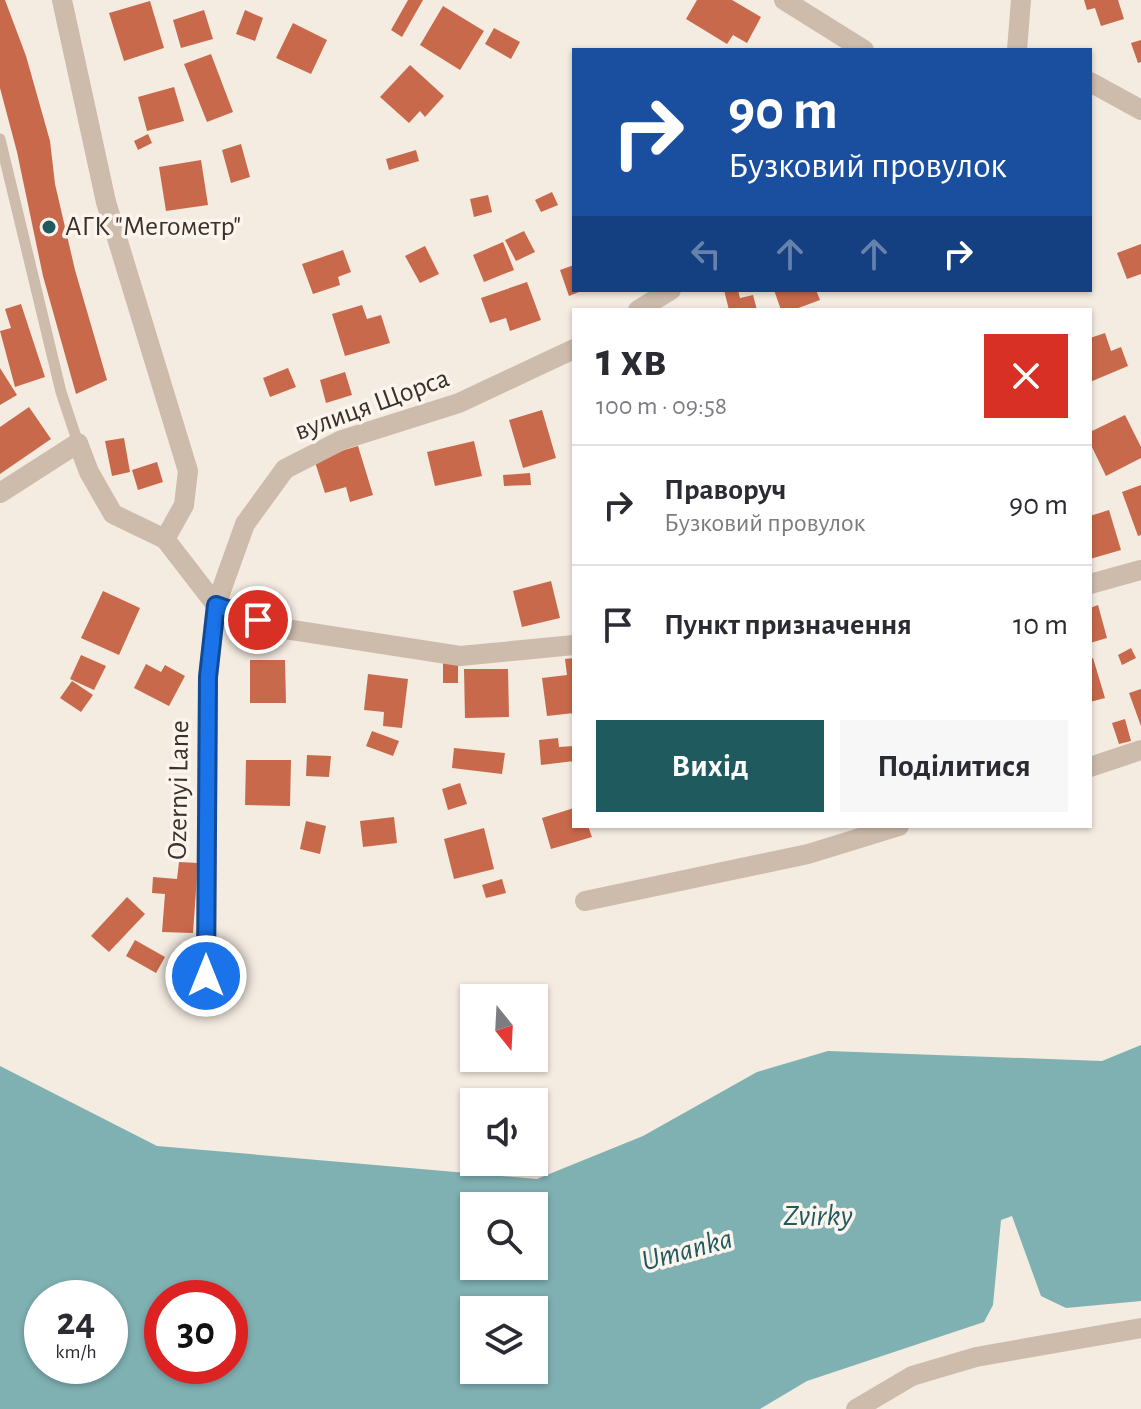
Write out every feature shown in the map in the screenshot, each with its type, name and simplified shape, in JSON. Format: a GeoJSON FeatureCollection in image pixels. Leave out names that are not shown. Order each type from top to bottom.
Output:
{"type":"FeatureCollection","features":[{"type":"Feature","properties":{"kind":"street"},"geometry":{"type":"LineString","coordinates":[[62,0],[106,202],[188,471],[184,505],[165,539]]}},
{"type":"Feature","properties":{"kind":"street"},"geometry":{"type":"LineString","coordinates":[[784,0],[861,48]]}},
{"type":"Feature","properties":{"kind":"street"},"geometry":{"type":"LineString","coordinates":[[1020,48],[1021,0]]}},
{"type":"Feature","properties":{"kind":"street"},"geometry":{"type":"LineString","coordinates":[[1092,83],[1141,110]]}},
{"type":"Feature","properties":{"kind":"street"},"geometry":{"type":"LineString","coordinates":[[641,308],[668,292]]}},
{"type":"Feature","properties":{"kind":"street","name":"вулиця Щорса"},"geometry":{"type":"LineString","coordinates":[[216,605],[245,524],[285,469],[342,440],[459,403],[572,350]]}},
{"type":"Feature","properties":{"kind":"street"},"geometry":{"type":"LineString","coordinates":[[0,493],[78,443],[89,472],[113,514],[165,539],[216,605],[279,628],[460,656],[572,645]]}},
{"type":"Feature","properties":{"kind":"street"},"geometry":{"type":"LineString","coordinates":[[1092,583],[1141,570]]}},
{"type":"Feature","properties":{"kind":"street","name":"Ozernyi Lane"},"geometry":{"type":"LineString","coordinates":[[206,976],[208,677],[216,605]]}},
{"type":"Feature","properties":{"kind":"street"},"geometry":{"type":"LineString","coordinates":[[1092,766],[1141,750]]}},
{"type":"Feature","properties":{"kind":"street"},"geometry":{"type":"LineString","coordinates":[[585,901],[808,854],[892,828]]}},
{"type":"Feature","properties":{"kind":"street"},"geometry":{"type":"LineString","coordinates":[[856,1409],[912,1376],[976,1357],[1141,1328]]}},
{"type":"Feature","properties":{"kind":"lane"},"geometry":{"type":"LineString","coordinates":[[0,139],[53,363],[78,443]]}},
{"type":"Feature","properties":{"kind":"water","name":"Zvirky"},"geometry":{"type":"Polygon","coordinates":[[[1141,1045],[1141,1301],[1066,1308],[1041,1296],[1012,1216],[1001,1220],[993,1305],[984,1322],[807,1381],[760,1409],[0,1409],[0,1066],[157,1146],[460,1172],[460,1176],[537,1179],[643,1136],[757,1072],[828,1051],[1102,1061],[1141,1045]]]}},
{"type":"Feature","properties":{"kind":"building","name":"АГК \"Мегометр\""},"geometry":{"type":"Polygon","coordinates":[[[0,0],[5,0],[26,56],[50,141],[55,184],[75,270],[107,380],[76,394],[43,276],[0,88],[0,0]]]}},
{"type":"Feature","properties":{"kind":"building"},"geometry":{"type":"Polygon","coordinates":[[[408,0],[423,0],[402,37],[391,30],[408,0]]]}},
{"type":"Feature","properties":{"kind":"building"},"geometry":{"type":"Polygon","coordinates":[[[697,0],[732,0],[761,17],[747,43],[733,35],[727,44],[686,19],[697,0]]]}},
{"type":"Feature","properties":{"kind":"building"},"geometry":{"type":"Polygon","coordinates":[[[1084,0],[1118,0],[1124,19],[1101,26],[1095,8],[1087,10],[1084,0]]]}},
{"type":"Feature","properties":{"kind":"building"},"geometry":{"type":"Polygon","coordinates":[[[150,1],[164,48],[124,61],[109,13],[150,1]]]}},
{"type":"Feature","properties":{"kind":"building"},"geometry":{"type":"Polygon","coordinates":[[[443,6],[484,31],[460,70],[420,45],[443,6]]]}},
{"type":"Feature","properties":{"kind":"building"},"geometry":{"type":"Polygon","coordinates":[[[204,10],[213,39],[181,48],[173,20],[204,10]]]}},
{"type":"Feature","properties":{"kind":"building"},"geometry":{"type":"Polygon","coordinates":[[[245,10],[263,18],[255,41],[236,34],[245,10]]]}},
{"type":"Feature","properties":{"kind":"building"},"geometry":{"type":"Polygon","coordinates":[[[293,23],[327,40],[311,74],[276,58],[293,23]]]}},
{"type":"Feature","properties":{"kind":"building"},"geometry":{"type":"Polygon","coordinates":[[[494,28],[520,42],[511,59],[485,44],[494,28]]]}},
{"type":"Feature","properties":{"kind":"building"},"geometry":{"type":"Polygon","coordinates":[[[1141,40],[1141,62],[1138,63],[1131,43],[1141,40]]]}},
{"type":"Feature","properties":{"kind":"building"},"geometry":{"type":"Polygon","coordinates":[[[211,54],[233,112],[207,122],[184,64],[211,54]]]}},
{"type":"Feature","properties":{"kind":"building"},"geometry":{"type":"Polygon","coordinates":[[[410,65],[444,96],[425,117],[420,111],[409,123],[380,97],[410,65]]]}},
{"type":"Feature","properties":{"kind":"building"},"geometry":{"type":"Polygon","coordinates":[[[174,87],[184,121],[147,131],[138,97],[174,87]]]}},
{"type":"Feature","properties":{"kind":"building"},"geometry":{"type":"Polygon","coordinates":[[[148,134],[152,143],[138,150],[134,141],[148,134]]]}},
{"type":"Feature","properties":{"kind":"building"},"geometry":{"type":"Polygon","coordinates":[[[241,144],[250,177],[231,183],[222,150],[241,144]]]}},
{"type":"Feature","properties":{"kind":"building"},"geometry":{"type":"Polygon","coordinates":[[[416,150],[419,161],[389,170],[386,159],[416,150]]]}},
{"type":"Feature","properties":{"kind":"building"},"geometry":{"type":"Polygon","coordinates":[[[201,160],[208,205],[166,211],[159,167],[201,160]]]}},
{"type":"Feature","properties":{"kind":"building"},"geometry":{"type":"Polygon","coordinates":[[[552,192],[558,205],[541,212],[535,200],[552,192]]]}},
{"type":"Feature","properties":{"kind":"building"},"geometry":{"type":"Polygon","coordinates":[[[488,195],[492,212],[474,217],[470,199],[488,195]]]}},
{"type":"Feature","properties":{"kind":"building"},"geometry":{"type":"Polygon","coordinates":[[[524,231],[535,252],[516,261],[505,240],[524,231]]]}},
{"type":"Feature","properties":{"kind":"building"},"geometry":{"type":"Polygon","coordinates":[[[503,242],[514,270],[484,282],[473,255],[503,242]]]}},
{"type":"Feature","properties":{"kind":"building"},"geometry":{"type":"Polygon","coordinates":[[[1141,244],[1141,274],[1127,279],[1117,253],[1141,244]]]}},
{"type":"Feature","properties":{"kind":"building"},"geometry":{"type":"Polygon","coordinates":[[[425,246],[439,274],[420,283],[405,256],[425,246]]]}},
{"type":"Feature","properties":{"kind":"building"},"geometry":{"type":"Polygon","coordinates":[[[343,250],[351,272],[338,277],[340,285],[313,294],[302,264],[343,250]]]}},
{"type":"Feature","properties":{"kind":"building"},"geometry":{"type":"Polygon","coordinates":[[[572,266],[572,292],[579,292],[569,296],[560,270],[572,266]]]}},
{"type":"Feature","properties":{"kind":"building"},"geometry":{"type":"Polygon","coordinates":[[[527,282],[541,320],[510,331],[506,318],[490,323],[481,298],[527,282]]]}},
{"type":"Feature","properties":{"kind":"building"},"geometry":{"type":"Polygon","coordinates":[[[724,292],[738,292],[740,298],[753,295],[756,308],[728,308],[724,292]]]}},
{"type":"Feature","properties":{"kind":"building"},"geometry":{"type":"Polygon","coordinates":[[[775,292],[817,292],[820,300],[798,308],[780,308],[775,292]]]}},
{"type":"Feature","properties":{"kind":"building"},"geometry":{"type":"Polygon","coordinates":[[[21,304],[45,377],[15,387],[0,331],[11,328],[5,309],[21,304]]]}},
{"type":"Feature","properties":{"kind":"building"},"geometry":{"type":"Polygon","coordinates":[[[362,305],[367,319],[381,315],[390,343],[345,356],[332,314],[362,305]]]}},
{"type":"Feature","properties":{"kind":"building"},"geometry":{"type":"Polygon","coordinates":[[[1105,333],[1111,351],[1121,347],[1128,366],[1092,381],[1092,337],[1105,333]]]}},
{"type":"Feature","properties":{"kind":"building"},"geometry":{"type":"Polygon","coordinates":[[[0,368],[17,395],[0,405],[0,368]]]}},
{"type":"Feature","properties":{"kind":"building"},"geometry":{"type":"Polygon","coordinates":[[[288,368],[296,387],[270,397],[263,378],[288,368]]]}},
{"type":"Feature","properties":{"kind":"building"},"geometry":{"type":"Polygon","coordinates":[[[345,372],[352,395],[326,403],[320,380],[345,372]]]}},
{"type":"Feature","properties":{"kind":"building"},"geometry":{"type":"Polygon","coordinates":[[[29,407],[51,439],[0,474],[0,427],[29,407]]]}},
{"type":"Feature","properties":{"kind":"building"},"geometry":{"type":"Polygon","coordinates":[[[542,410],[556,458],[523,468],[509,420],[542,410]]]}},
{"type":"Feature","properties":{"kind":"building"},"geometry":{"type":"Polygon","coordinates":[[[1125,415],[1141,447],[1141,458],[1106,476],[1092,447],[1092,431],[1125,415]]]}},
{"type":"Feature","properties":{"kind":"building"},"geometry":{"type":"Polygon","coordinates":[[[124,438],[130,472],[112,476],[105,441],[124,438]]]}},
{"type":"Feature","properties":{"kind":"building"},"geometry":{"type":"Polygon","coordinates":[[[474,441],[482,476],[435,486],[427,452],[474,441]]]}},
{"type":"Feature","properties":{"kind":"building"},"geometry":{"type":"Polygon","coordinates":[[[358,446],[373,495],[350,502],[346,487],[325,493],[314,459],[358,446]]]}},
{"type":"Feature","properties":{"kind":"building"},"geometry":{"type":"Polygon","coordinates":[[[157,462],[163,482],[138,490],[132,470],[157,462]]]}},
{"type":"Feature","properties":{"kind":"building"},"geometry":{"type":"Polygon","coordinates":[[[530,473],[531,485],[504,486],[503,475],[530,473]]]}},
{"type":"Feature","properties":{"kind":"building"},"geometry":{"type":"Polygon","coordinates":[[[1141,485],[1141,535],[1138,536],[1122,492],[1141,485]]]}},
{"type":"Feature","properties":{"kind":"building"},"geometry":{"type":"Polygon","coordinates":[[[1109,510],[1121,550],[1092,558],[1092,515],[1109,510]]]}},
{"type":"Feature","properties":{"kind":"building"},"geometry":{"type":"Polygon","coordinates":[[[551,581],[560,618],[522,627],[513,591],[551,581]]]}},
{"type":"Feature","properties":{"kind":"building"},"geometry":{"type":"Polygon","coordinates":[[[103,591],[140,608],[119,655],[81,638],[103,591]]]}},
{"type":"Feature","properties":{"kind":"building"},"geometry":{"type":"Polygon","coordinates":[[[1098,605],[1107,638],[1092,642],[1092,607],[1098,605]]]}},
{"type":"Feature","properties":{"kind":"building"},"geometry":{"type":"Polygon","coordinates":[[[1131,648],[1136,658],[1122,665],[1118,655],[1131,648]]]}},
{"type":"Feature","properties":{"kind":"building"},"geometry":{"type":"Polygon","coordinates":[[[81,655],[106,666],[94,690],[70,679],[81,655]]]}},
{"type":"Feature","properties":{"kind":"building"},"geometry":{"type":"Polygon","coordinates":[[[572,658],[572,713],[547,716],[542,678],[567,675],[565,659],[572,658]]]}},
{"type":"Feature","properties":{"kind":"building"},"geometry":{"type":"Polygon","coordinates":[[[1092,658],[1105,698],[1092,701],[1092,658]]]}},
{"type":"Feature","properties":{"kind":"building"},"geometry":{"type":"Polygon","coordinates":[[[250,660],[285,660],[286,703],[250,703],[250,660]]]}},
{"type":"Feature","properties":{"kind":"building"},"geometry":{"type":"Polygon","coordinates":[[[443,662],[458,662],[458,683],[443,683],[443,662]]]}},
{"type":"Feature","properties":{"kind":"building"},"geometry":{"type":"Polygon","coordinates":[[[146,664],[161,672],[165,665],[185,676],[169,706],[134,688],[146,664]]]}},
{"type":"Feature","properties":{"kind":"building"},"geometry":{"type":"Polygon","coordinates":[[[464,669],[508,669],[509,717],[465,718],[464,669]]]}},
{"type":"Feature","properties":{"kind":"building"},"geometry":{"type":"Polygon","coordinates":[[[368,674],[408,679],[402,728],[383,726],[384,712],[364,710],[368,674]]]}},
{"type":"Feature","properties":{"kind":"building"},"geometry":{"type":"Polygon","coordinates":[[[72,681],[93,695],[81,712],[60,698],[72,681]]]}},
{"type":"Feature","properties":{"kind":"building"},"geometry":{"type":"Polygon","coordinates":[[[1141,689],[1141,726],[1129,693],[1141,689]]]}},
{"type":"Feature","properties":{"kind":"building"},"geometry":{"type":"Polygon","coordinates":[[[1125,719],[1131,741],[1119,744],[1112,723],[1125,719]]]}},
{"type":"Feature","properties":{"kind":"building"},"geometry":{"type":"Polygon","coordinates":[[[372,731],[399,741],[393,756],[366,746],[372,731]]]}},
{"type":"Feature","properties":{"kind":"building"},"geometry":{"type":"Polygon","coordinates":[[[558,738],[559,747],[572,746],[572,761],[541,765],[539,740],[558,738]]]}},
{"type":"Feature","properties":{"kind":"building"},"geometry":{"type":"Polygon","coordinates":[[[454,748],[505,753],[502,774],[452,768],[454,748]]]}},
{"type":"Feature","properties":{"kind":"building"},"geometry":{"type":"Polygon","coordinates":[[[307,755],[331,756],[329,777],[306,776],[307,755]]]}},
{"type":"Feature","properties":{"kind":"building"},"geometry":{"type":"Polygon","coordinates":[[[246,760],[291,760],[290,806],[245,805],[246,760]]]}},
{"type":"Feature","properties":{"kind":"building"},"geometry":{"type":"Polygon","coordinates":[[[460,783],[467,804],[448,810],[442,789],[460,783]]]}},
{"type":"Feature","properties":{"kind":"building"},"geometry":{"type":"Polygon","coordinates":[[[572,809],[572,828],[589,828],[592,837],[551,849],[542,818],[572,809]]]}},
{"type":"Feature","properties":{"kind":"building"},"geometry":{"type":"Polygon","coordinates":[[[394,817],[397,843],[363,847],[360,821],[394,817]]]}},
{"type":"Feature","properties":{"kind":"building"},"geometry":{"type":"Polygon","coordinates":[[[306,821],[326,826],[320,854],[300,849],[306,821]]]}},
{"type":"Feature","properties":{"kind":"building"},"geometry":{"type":"Polygon","coordinates":[[[484,828],[494,869],[454,879],[444,839],[484,828]]]}},
{"type":"Feature","properties":{"kind":"building"},"geometry":{"type":"Polygon","coordinates":[[[179,862],[198,863],[193,933],[162,932],[165,894],[152,893],[153,877],[177,879],[179,862]]]}},
{"type":"Feature","properties":{"kind":"building"},"geometry":{"type":"Polygon","coordinates":[[[502,879],[506,893],[486,898],[482,885],[502,879]]]}},
{"type":"Feature","properties":{"kind":"building"},"geometry":{"type":"Polygon","coordinates":[[[127,897],[145,914],[109,952],[91,936],[127,897]]]}},
{"type":"Feature","properties":{"kind":"building"},"geometry":{"type":"Polygon","coordinates":[[[135,940],[165,957],[156,973],[126,956],[135,940]]]}},
{"type":"Feature","properties":{"kind":"place","name":"АГК \"Мегометр\""},"geometry":{"type":"Point","coordinates":[49,227]}},
{"type":"Feature","properties":{"kind":"route"},"geometry":{"type":"LineString","coordinates":[[206,976],[208,677],[216,605],[258,620]]}},
{"type":"Feature","properties":{"kind":"water label","name":"Umanka"},"geometry":{"type":"Point","coordinates":[687,1250]}}]}
